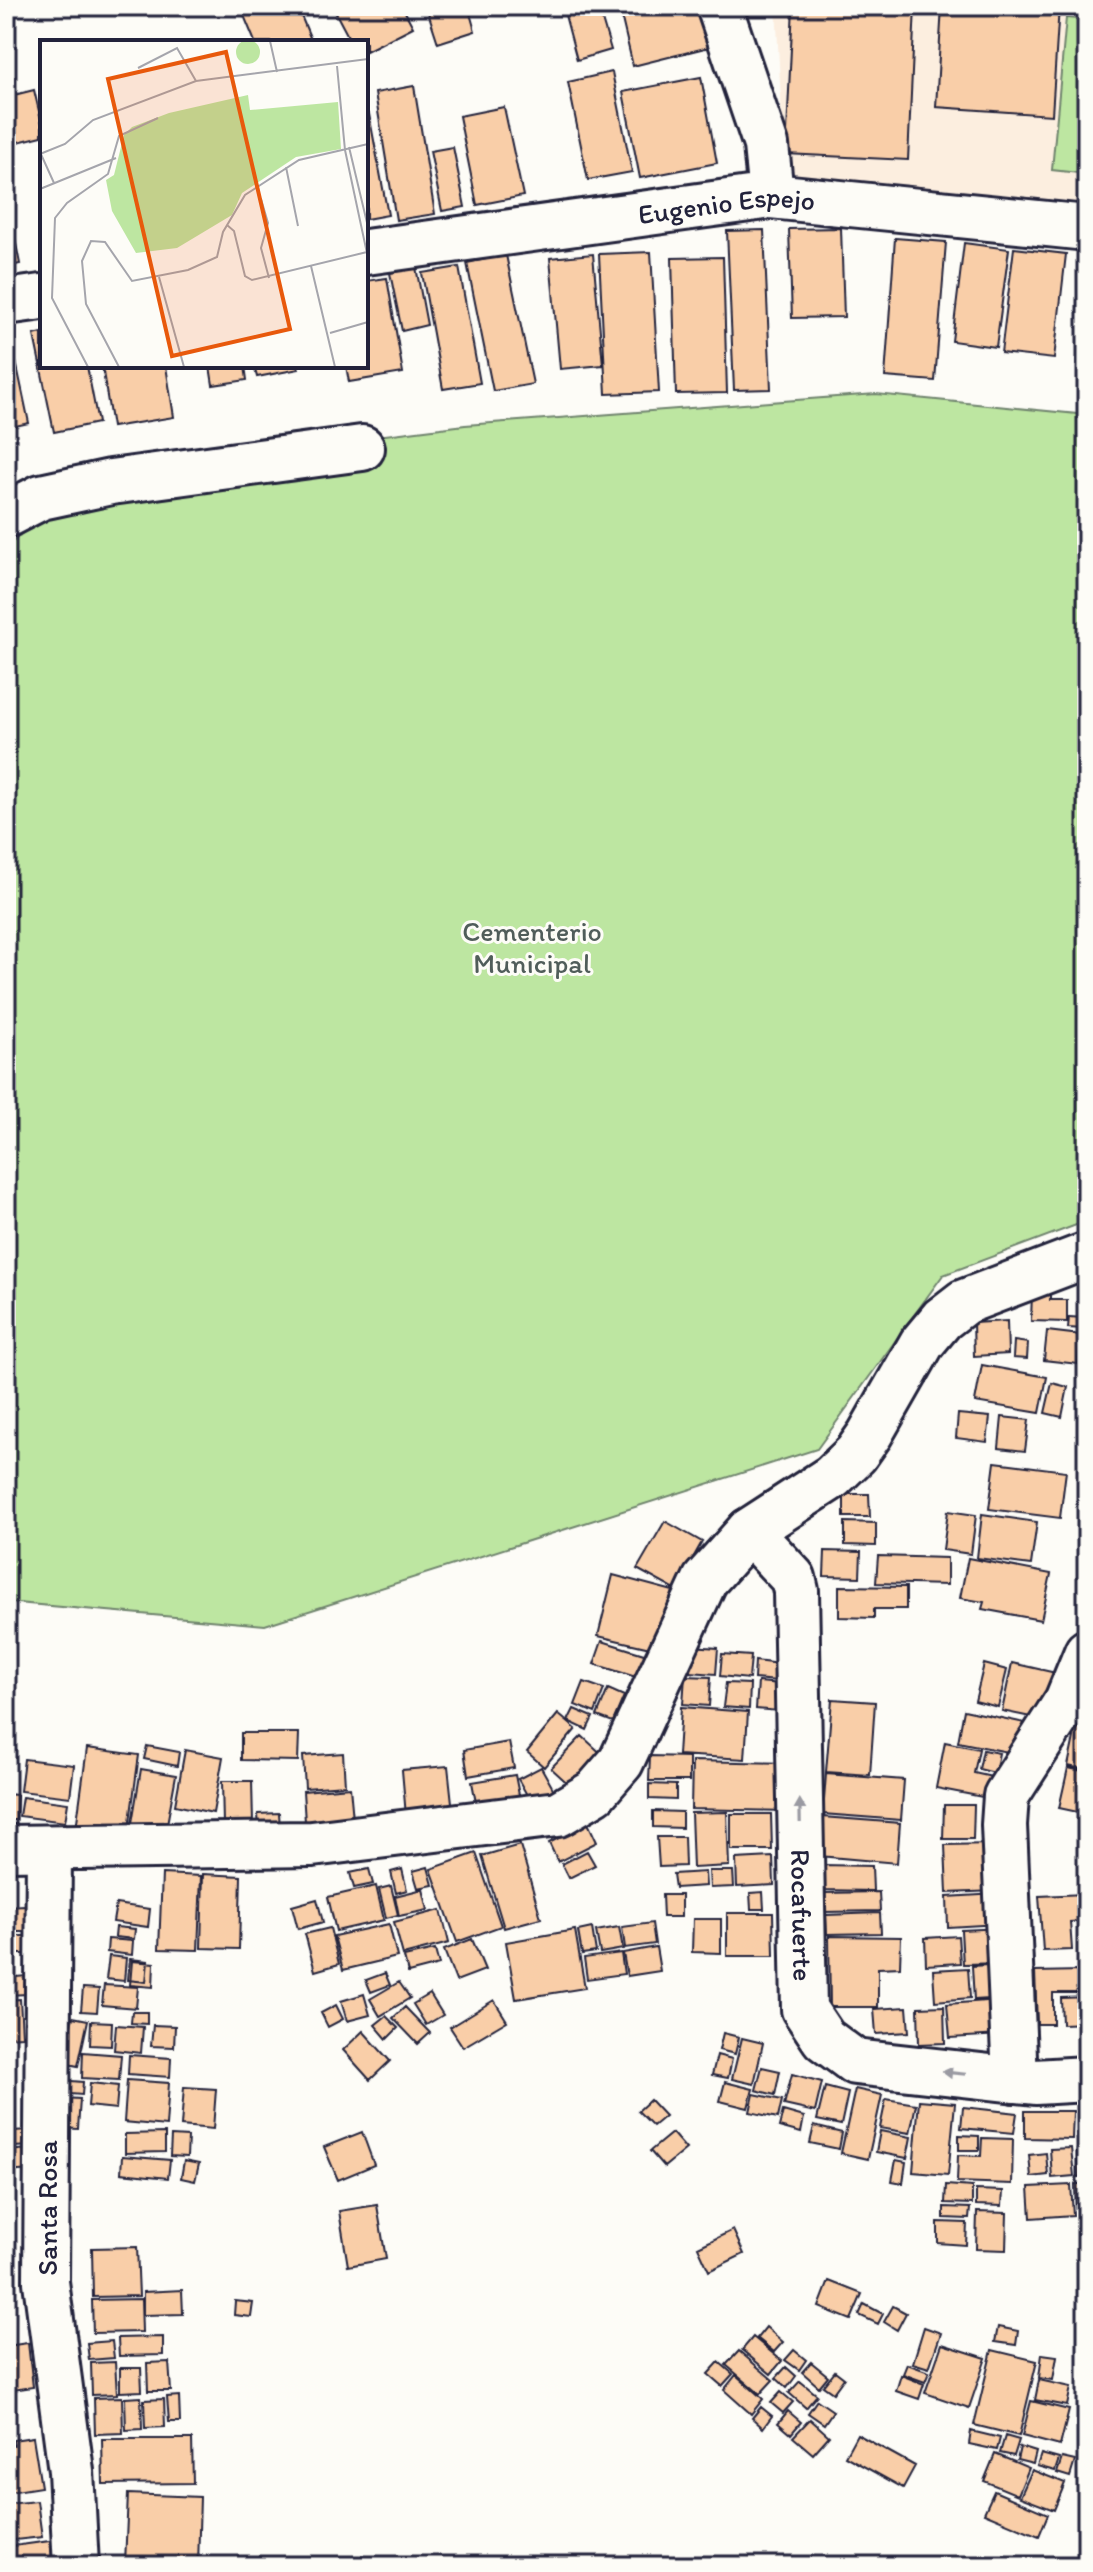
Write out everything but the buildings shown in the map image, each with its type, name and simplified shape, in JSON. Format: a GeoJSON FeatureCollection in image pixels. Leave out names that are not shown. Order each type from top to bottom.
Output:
{"type":"FeatureCollection","features":[{"type":"Feature","properties":{"kind":"street"},"geometry":{"type":"LineString","coordinates":[[719,6],[766,145],[771,196]]}},
{"type":"Feature","properties":{"kind":"street","name":"Eugenio Espejo"},"geometry":{"type":"LineString","coordinates":[[368,252],[771,196],[1087,228]]}},
{"type":"Feature","properties":{"kind":"street"},"geometry":{"type":"LineString","coordinates":[[6,302],[40,297]]}},
{"type":"Feature","properties":{"kind":"street"},"geometry":{"type":"LineString","coordinates":[[6,515],[41,497],[111,482],[362,448]]}},
{"type":"Feature","properties":{"kind":"street"},"geometry":{"type":"LineString","coordinates":[[6,1848],[312,1844],[558,1814],[595,1792],[621,1762],[705,1580],[749,1531],[832,1477],[856,1454],[922,1343],[942,1319],[964,1302],[1087,1255]]}},
{"type":"Feature","properties":{"kind":"street","name":"Rocafuerte"},"geometry":{"type":"LineString","coordinates":[[749,1531],[793,1578],[796,1591],[804,2009],[824,2039],[855,2062],[1035,2082],[1087,2079]]}},
{"type":"Feature","properties":{"kind":"street"},"geometry":{"type":"LineString","coordinates":[[1015,2080],[1004,1825],[1006,1796],[1067,1701],[1087,1652]]}},
{"type":"Feature","properties":{"kind":"street","name":"Santa Rosa"},"geometry":{"type":"LineString","coordinates":[[49,1848],[46,2282],[71,2471],[76,2566]]}},
{"type":"Feature","properties":{"kind":"shaded area"},"geometry":{"type":"Polygon","coordinates":[[[776,6],[1087,6],[1087,211],[785,179],[776,6]]]}},
{"type":"Feature","properties":{"kind":"green space"},"geometry":{"type":"Polygon","coordinates":[[[1066,18],[1087,20],[1087,174],[1052,170],[1066,18]]]}},
{"type":"Feature","properties":{"kind":"green space","name":"Cementerio Municipal"},"geometry":{"type":"Polygon","coordinates":[[[876,394],[1087,415],[1087,1221],[943,1275],[817,1449],[265,1625],[6,1602],[6,548],[28,528],[113,469],[465,425],[876,394]]]}}]}
